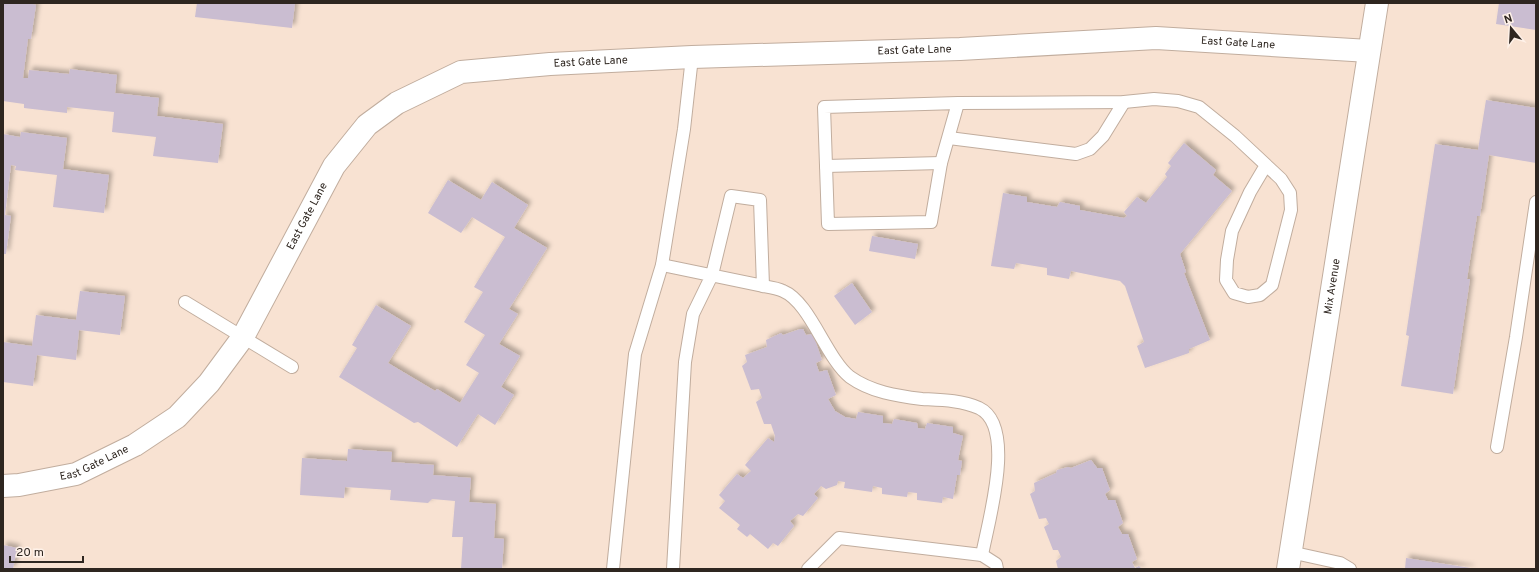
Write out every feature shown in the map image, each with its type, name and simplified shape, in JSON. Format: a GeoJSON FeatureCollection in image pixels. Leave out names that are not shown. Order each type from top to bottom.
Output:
{"type":"FeatureCollection","features":[{"type":"Feature","properties":{"kind":"street","name":"Mix Avenue"},"geometry":{"type":"LineString","coordinates":[[1289,561],[1377,3]]}},
{"type":"Feature","properties":{"kind":"street","name":"East Gate Lane"},"geometry":{"type":"LineString","coordinates":[[3,486],[19,485],[76,474],[135,445],[177,417],[210,383],[243,337],[334,166],[366,125],[397,103],[461,72],[550,64],[692,57],[960,49],[1156,38],[1370,51]]}},
{"type":"Feature","properties":{"kind":"lane"},"geometry":{"type":"LineString","coordinates":[[613,569],[635,354],[662,265],[684,129],[692,57]]}},
{"type":"Feature","properties":{"kind":"lane"},"geometry":{"type":"LineString","coordinates":[[958,103],[941,162],[931,222],[828,224],[824,107],[958,103],[1124,102],[1154,99],[1178,101],[1199,107],[1236,136],[1281,179],[1290,193],[1291,210],[1272,285],[1260,295],[1248,297],[1234,293],[1226,280],[1227,260],[1232,231],[1250,192],[1266,165]]}},
{"type":"Feature","properties":{"kind":"lane"},"geometry":{"type":"LineString","coordinates":[[949,138],[1076,154],[1090,150],[1103,136],[1124,102]]}},
{"type":"Feature","properties":{"kind":"lane"},"geometry":{"type":"LineString","coordinates":[[826,166],[941,162]]}},
{"type":"Feature","properties":{"kind":"lane"},"geometry":{"type":"LineString","coordinates":[[673,569],[685,362],[693,314],[712,275],[731,196],[760,200],[763,286]]}},
{"type":"Feature","properties":{"kind":"lane"},"geometry":{"type":"LineString","coordinates":[[1497,447],[1516,337],[1536,202]]}},
{"type":"Feature","properties":{"kind":"lane"},"geometry":{"type":"LineString","coordinates":[[662,265],[784,291],[801,307],[837,363],[850,377],[869,387],[896,396],[954,401],[980,408],[990,418],[997,434],[999,463],[982,555]]}},
{"type":"Feature","properties":{"kind":"lane"},"geometry":{"type":"LineString","coordinates":[[186,302],[292,367]]}},
{"type":"Feature","properties":{"kind":"lane"},"geometry":{"type":"LineString","coordinates":[[808,569],[839,538],[982,555],[996,564],[997,569]]}},
{"type":"Feature","properties":{"kind":"lane"},"geometry":{"type":"LineString","coordinates":[[1289,561],[1340,563],[1350,569]]}},
{"type":"Feature","properties":{"kind":"building"},"geometry":{"type":"Polygon","coordinates":[[[3,3],[29,3],[36,5],[31,39],[28,39],[23,78],[28,78],[29,70],[69,74],[70,69],[117,75],[115,93],[159,98],[157,116],[223,124],[218,163],[153,156],[156,137],[112,132],[114,112],[67,107],[67,113],[24,108],[24,104],[3,101],[3,3]]]}},
{"type":"Feature","properties":{"kind":"building"},"geometry":{"type":"Polygon","coordinates":[[[197,3],[295,3],[292,28],[195,17],[197,3]]]}},
{"type":"Feature","properties":{"kind":"building"},"geometry":{"type":"Polygon","coordinates":[[[1499,3],[1536,3],[1536,30],[1496,24],[1499,3]]]}},
{"type":"Feature","properties":{"kind":"building"},"geometry":{"type":"Polygon","coordinates":[[[1486,100],[1536,108],[1536,163],[1489,155],[1480,216],[1477,216],[1467,279],[1470,279],[1453,394],[1401,386],[1409,336],[1406,335],[1435,144],[1478,150],[1486,100]]]}},
{"type":"Feature","properties":{"kind":"building"},"geometry":{"type":"Polygon","coordinates":[[[21,132],[67,138],[63,169],[109,175],[104,213],[53,207],[57,175],[15,170],[16,166],[11,165],[5,215],[11,216],[6,254],[3,254],[3,134],[20,137],[21,132]]]}},
{"type":"Feature","properties":{"kind":"building"},"geometry":{"type":"Polygon","coordinates":[[[1184,143],[1216,170],[1213,175],[1232,191],[1180,254],[1186,272],[1184,273],[1210,340],[1189,349],[1189,353],[1145,368],[1137,346],[1144,342],[1125,286],[1120,281],[1071,271],[1069,279],[1047,275],[1047,268],[1016,263],[1014,269],[991,266],[1003,193],[1027,197],[1027,202],[1057,207],[1060,202],[1080,206],[1080,210],[1124,218],[1127,216],[1124,212],[1137,197],[1146,203],[1167,177],[1165,174],[1171,166],[1168,163],[1184,143]]]}},
{"type":"Feature","properties":{"kind":"building"},"geometry":{"type":"Polygon","coordinates":[[[448,180],[481,200],[492,182],[528,205],[514,228],[547,248],[509,309],[518,314],[499,344],[520,356],[501,387],[514,395],[495,425],[478,414],[457,447],[418,422],[414,423],[339,377],[357,348],[352,345],[376,305],[411,326],[388,363],[435,391],[437,389],[460,403],[479,373],[466,365],[485,335],[464,322],[483,292],[474,287],[505,237],[472,217],[461,233],[428,213],[448,180]]]}},
{"type":"Feature","properties":{"kind":"building"},"geometry":{"type":"Polygon","coordinates":[[[872,236],[918,244],[915,259],[869,251],[872,236]]]}},
{"type":"Feature","properties":{"kind":"building"},"geometry":{"type":"Polygon","coordinates":[[[852,283],[872,312],[855,325],[834,296],[852,283]]]}},
{"type":"Feature","properties":{"kind":"building"},"geometry":{"type":"Polygon","coordinates":[[[80,291],[125,296],[120,335],[79,330],[76,360],[37,355],[33,386],[3,382],[3,342],[32,346],[36,315],[76,320],[80,291]]]}},
{"type":"Feature","properties":{"kind":"building"},"geometry":{"type":"Polygon","coordinates":[[[803,329],[806,335],[813,334],[822,360],[816,363],[819,372],[827,370],[836,395],[828,399],[835,411],[845,417],[856,419],[858,412],[883,416],[883,423],[892,424],[894,419],[917,423],[918,428],[925,429],[927,423],[953,427],[953,433],[963,436],[958,460],[962,461],[960,475],[957,475],[953,499],[943,497],[942,503],[917,500],[917,493],[908,492],[907,497],[882,494],[882,488],[873,486],[872,492],[844,488],[845,482],[838,481],[837,485],[826,489],[821,486],[814,494],[818,498],[803,516],[798,514],[790,521],[794,526],[778,546],[773,543],[768,549],[750,534],[747,537],[737,529],[740,525],[719,508],[725,501],[719,495],[737,474],[743,478],[751,471],[745,465],[768,438],[774,442],[775,436],[771,424],[764,424],[756,402],[762,398],[759,389],[751,390],[742,366],[747,362],[745,355],[767,347],[766,340],[781,333],[783,335],[803,329]]]}},
{"type":"Feature","properties":{"kind":"building"},"geometry":{"type":"Polygon","coordinates":[[[348,449],[392,452],[391,462],[434,465],[433,475],[471,478],[469,502],[496,504],[494,538],[504,539],[502,569],[461,569],[463,537],[452,537],[455,501],[432,499],[428,503],[390,500],[391,490],[345,487],[344,498],[300,495],[302,458],[347,461],[348,449]]]}},
{"type":"Feature","properties":{"kind":"building"},"geometry":{"type":"Polygon","coordinates":[[[1091,460],[1097,468],[1102,468],[1110,490],[1105,494],[1108,500],[1115,500],[1123,523],[1118,527],[1122,534],[1128,534],[1137,559],[1132,562],[1135,568],[1139,566],[1142,569],[1058,569],[1056,561],[1061,557],[1058,550],[1053,550],[1044,527],[1049,524],[1046,518],[1039,519],[1030,494],[1035,491],[1034,483],[1056,473],[1057,470],[1068,467],[1071,468],[1091,460]]]}},
{"type":"Feature","properties":{"kind":"building"},"geometry":{"type":"Polygon","coordinates":[[[3,545],[17,548],[13,569],[3,569],[3,545]]]}},
{"type":"Feature","properties":{"kind":"building"},"geometry":{"type":"Polygon","coordinates":[[[1406,558],[1471,568],[1471,569],[1405,569],[1406,558]]]}}]}
